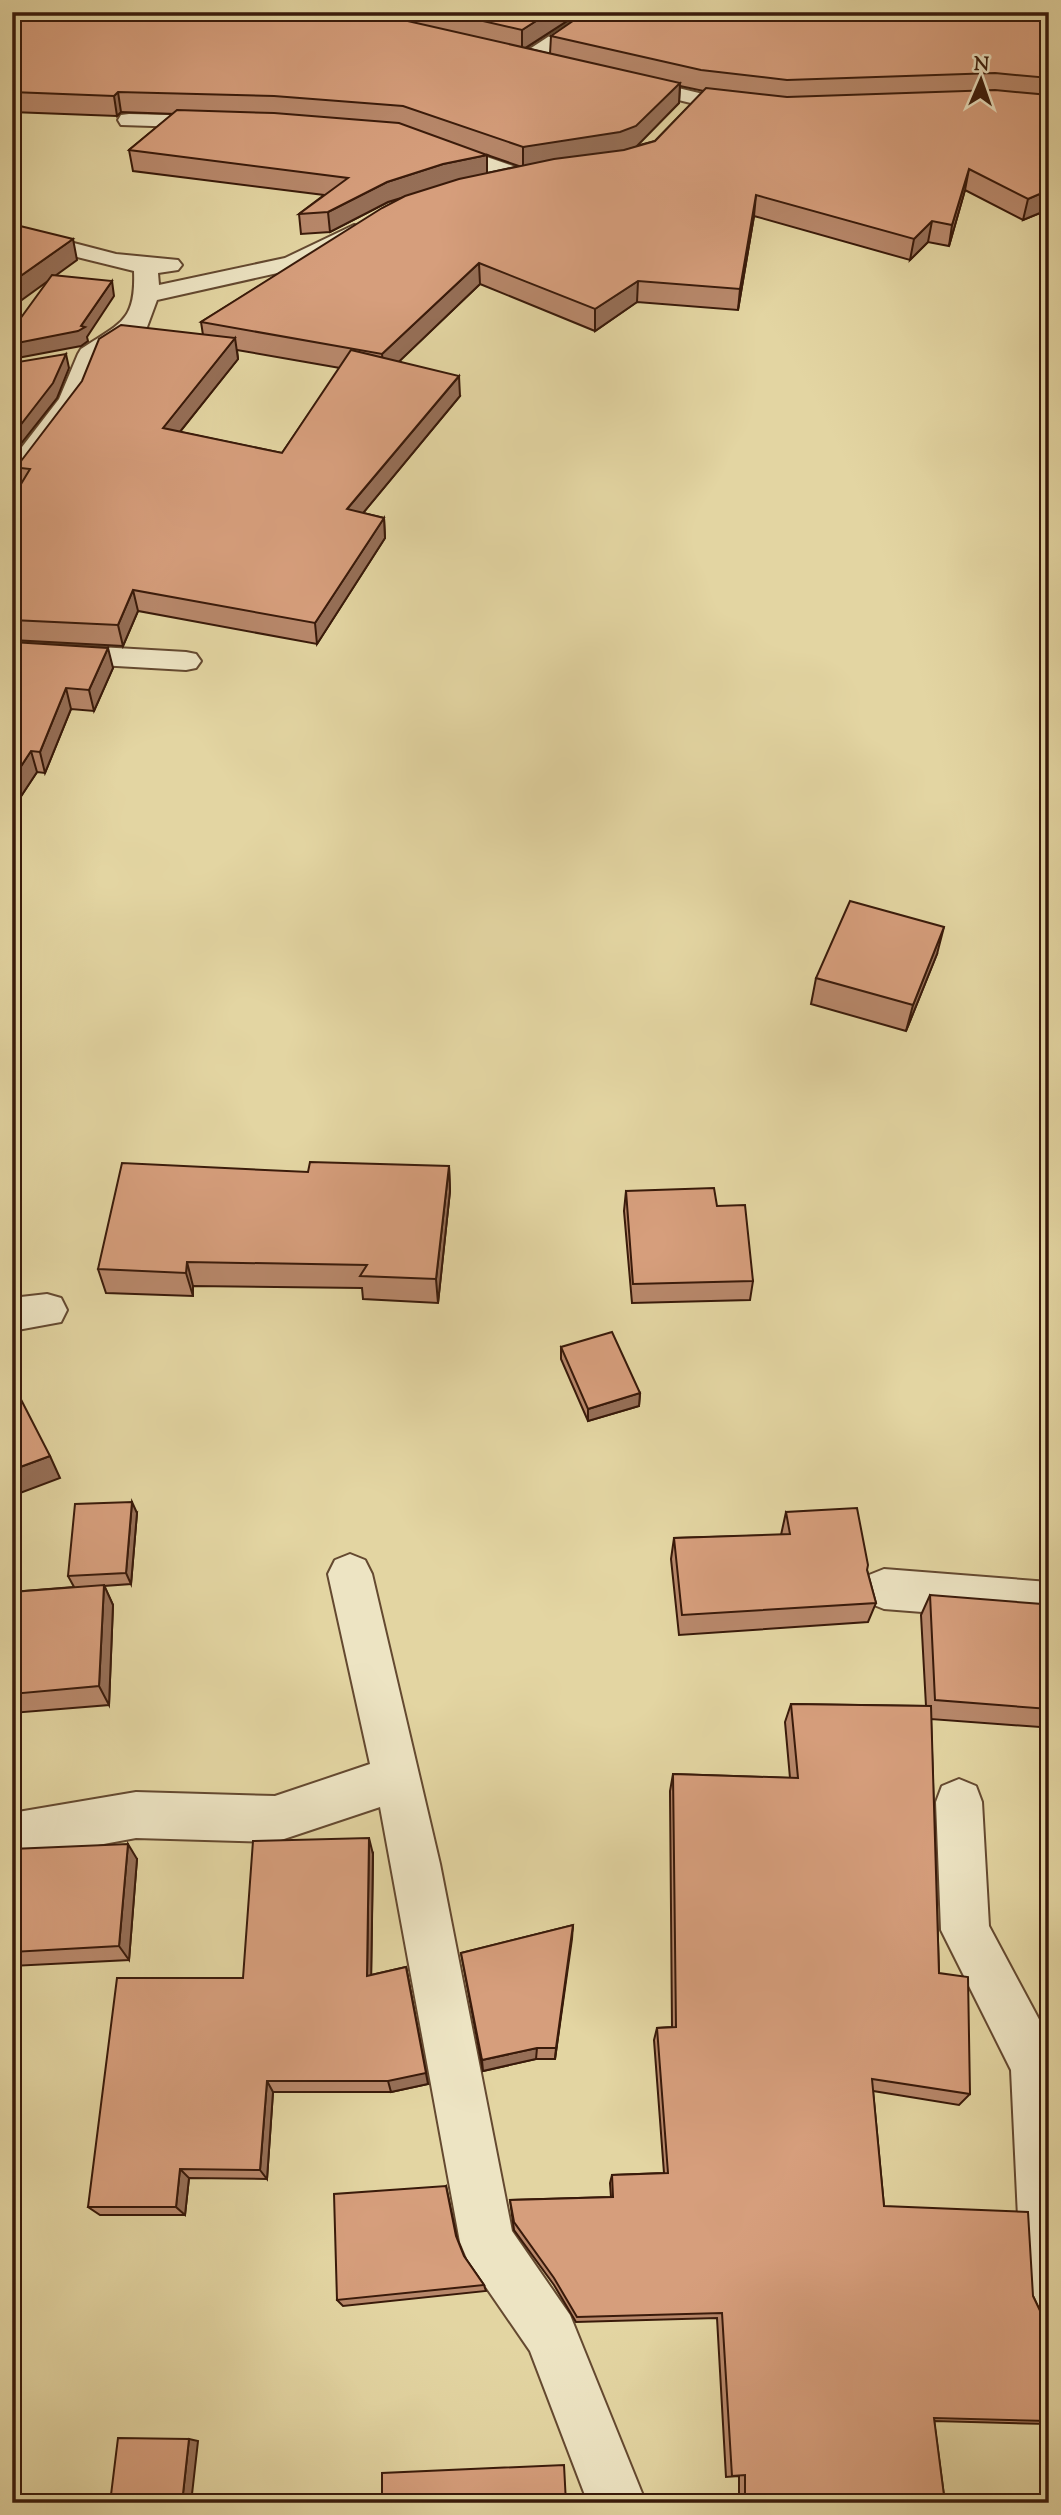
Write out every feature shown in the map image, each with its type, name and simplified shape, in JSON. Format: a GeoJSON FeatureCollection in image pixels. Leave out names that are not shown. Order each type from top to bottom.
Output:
{"type":"FeatureCollection","features":[{"type":"Feature","properties":{"kind":"street"},"geometry":{"type":"LineString","coordinates":[[529,58],[600,12]]}},
{"type":"Feature","properties":{"kind":"street"},"geometry":{"type":"LineString","coordinates":[[502,52],[555,64]]}},
{"type":"Feature","properties":{"kind":"street"},"geometry":{"type":"LineString","coordinates":[[608,77],[699,99],[771,108]]}},
{"type":"Feature","properties":{"kind":"street"},"geometry":{"type":"LineString","coordinates":[[681,117],[699,99]]}},
{"type":"Feature","properties":{"kind":"street"},"geometry":{"type":"LineString","coordinates":[[129,120],[236,123]]}},
{"type":"Feature","properties":{"kind":"street"},"geometry":{"type":"LineString","coordinates":[[417,140],[532,174],[476,187]]}},
{"type":"Feature","properties":{"kind":"street"},"geometry":{"type":"LineString","coordinates":[[147,295],[292,262],[374,222]]}},
{"type":"Feature","properties":{"kind":"street"},"geometry":{"type":"LineString","coordinates":[[12,234],[146,267],[157,268],[189,260]]}},
{"type":"Feature","properties":{"kind":"street"},"geometry":{"type":"LineString","coordinates":[[64,359],[90,354],[138,323],[147,295],[146,267]]}},
{"type":"Feature","properties":{"kind":"street"},"geometry":{"type":"LineString","coordinates":[[12,478],[72,400],[90,354]]}},
{"type":"Feature","properties":{"kind":"street"},"geometry":{"type":"LineString","coordinates":[[12,651],[186,661]]}},
{"type":"Feature","properties":{"kind":"street"},"geometry":{"type":"LineString","coordinates":[[350,1574],[416,1864],[487,2242],[551,2334],[617,2503]]}},
{"type":"Feature","properties":{"kind":"street"},"geometry":{"type":"LineString","coordinates":[[884,1589],[1049,1602]]}},
{"type":"Feature","properties":{"kind":"street"},"geometry":{"type":"LineString","coordinates":[[12,1837],[136,1815],[275,1819],[379,1784],[398,1786]]}},
{"type":"Feature","properties":{"kind":"street"},"geometry":{"type":"LineString","coordinates":[[959,1802],[965,1930],[1035,2066],[1049,2301]]}},
{"type":"Feature","properties":{"kind":"building"},"geometry":{"type":"Polygon","coordinates":[[[12,12],[368,12],[680,83],[636,126],[620,132],[523,147],[403,106],[274,96],[118,92],[114,96],[12,92],[12,12]]]}},
{"type":"Feature","properties":{"kind":"building"},"geometry":{"type":"Polygon","coordinates":[[[444,12],[550,12],[522,30],[444,12]]]}},
{"type":"Feature","properties":{"kind":"building"},"geometry":{"type":"Polygon","coordinates":[[[586,12],[1049,12],[1049,78],[995,73],[787,80],[701,70],[551,36],[586,12]]]}},
{"type":"Feature","properties":{"kind":"building"},"geometry":{"type":"Polygon","coordinates":[[[706,88],[787,97],[995,90],[1049,95],[1049,194],[1044,192],[1028,199],[969,169],[952,225],[932,221],[914,239],[756,195],[740,289],[638,281],[595,309],[479,263],[382,354],[201,322],[405,196],[459,179],[554,159],[624,150],[655,141],[706,88]]]}},
{"type":"Feature","properties":{"kind":"building"},"geometry":{"type":"Polygon","coordinates":[[[177,110],[274,113],[399,123],[487,155],[443,164],[387,182],[328,212],[299,214],[348,178],[129,150],[177,110]]]}},
{"type":"Feature","properties":{"kind":"building"},"geometry":{"type":"Polygon","coordinates":[[[12,224],[73,239],[12,282],[12,224]]]}},
{"type":"Feature","properties":{"kind":"building"},"geometry":{"type":"Polygon","coordinates":[[[52,275],[112,281],[81,326],[85,327],[78,331],[12,344],[12,330],[52,275]]]}},
{"type":"Feature","properties":{"kind":"building"},"geometry":{"type":"Polygon","coordinates":[[[121,325],[235,338],[163,428],[282,453],[351,350],[459,376],[347,509],[384,518],[315,623],[133,590],[118,625],[12,620],[12,499],[30,469],[12,467],[18,465],[82,381],[99,339],[121,325]]]}},
{"type":"Feature","properties":{"kind":"building"},"geometry":{"type":"Polygon","coordinates":[[[66,354],[53,383],[12,436],[12,363],[66,354]]]}},
{"type":"Feature","properties":{"kind":"building"},"geometry":{"type":"Polygon","coordinates":[[[12,642],[108,648],[89,690],[66,688],[40,752],[31,751],[12,780],[12,642]]]}},
{"type":"Feature","properties":{"kind":"building"},"geometry":{"type":"Polygon","coordinates":[[[850,901],[944,927],[913,1005],[816,978],[850,901]]]}},
{"type":"Feature","properties":{"kind":"building"},"geometry":{"type":"Polygon","coordinates":[[[310,1162],[449,1166],[436,1279],[360,1276],[367,1265],[187,1262],[186,1273],[98,1269],[122,1163],[308,1172],[310,1162]]]}},
{"type":"Feature","properties":{"kind":"building"},"geometry":{"type":"Polygon","coordinates":[[[714,1188],[717,1206],[745,1205],[753,1281],[633,1284],[626,1191],[714,1188]]]}},
{"type":"Feature","properties":{"kind":"building"},"geometry":{"type":"Polygon","coordinates":[[[612,1332],[640,1393],[588,1409],[561,1347],[612,1332]]]}},
{"type":"Feature","properties":{"kind":"building"},"geometry":{"type":"Polygon","coordinates":[[[12,1382],[50,1456],[12,1470],[12,1382]]]}},
{"type":"Feature","properties":{"kind":"building"},"geometry":{"type":"Polygon","coordinates":[[[132,1502],[126,1573],[68,1576],[75,1504],[132,1502]]]}},
{"type":"Feature","properties":{"kind":"building"},"geometry":{"type":"Polygon","coordinates":[[[857,1508],[867,1570],[876,1603],[682,1615],[674,1538],[790,1534],[786,1512],[857,1508]]]}},
{"type":"Feature","properties":{"kind":"building"},"geometry":{"type":"Polygon","coordinates":[[[104,1585],[99,1686],[12,1694],[12,1592],[104,1585]]]}},
{"type":"Feature","properties":{"kind":"building"},"geometry":{"type":"Polygon","coordinates":[[[930,1595],[1042,1604],[1049,1675],[1049,1709],[935,1700],[930,1595]]]}},
{"type":"Feature","properties":{"kind":"building"},"geometry":{"type":"Polygon","coordinates":[[[791,1704],[931,1706],[939,1973],[968,1977],[970,2094],[872,2079],[884,2206],[1028,2212],[1033,2296],[1043,2317],[1049,2320],[1049,2421],[934,2418],[945,2503],[745,2503],[745,2475],[732,2476],[722,2313],[577,2317],[554,2278],[514,2222],[510,2200],[613,2197],[612,2175],[668,2173],[657,2028],[676,2027],[673,1774],[798,1778],[791,1704]]]}},
{"type":"Feature","properties":{"kind":"building"},"geometry":{"type":"Polygon","coordinates":[[[369,1838],[367,1976],[406,1967],[426,2073],[388,2081],[267,2081],[260,2170],[180,2169],[176,2207],[88,2207],[117,1978],[243,1978],[253,1841],[369,1838]]]}},
{"type":"Feature","properties":{"kind":"building"},"geometry":{"type":"Polygon","coordinates":[[[128,1844],[119,1946],[12,1952],[12,1849],[128,1844]]]}},
{"type":"Feature","properties":{"kind":"building"},"geometry":{"type":"Polygon","coordinates":[[[573,1925],[556,2048],[537,2048],[482,2060],[461,1953],[573,1925]]]}},
{"type":"Feature","properties":{"kind":"building"},"geometry":{"type":"Polygon","coordinates":[[[446,2186],[456,2236],[464,2256],[484,2285],[337,2300],[334,2194],[446,2186]]]}},
{"type":"Feature","properties":{"kind":"building"},"geometry":{"type":"Polygon","coordinates":[[[118,2438],[189,2439],[182,2503],[110,2503],[118,2438]]]}},
{"type":"Feature","properties":{"kind":"building"},"geometry":{"type":"Polygon","coordinates":[[[564,2465],[566,2503],[382,2503],[382,2473],[564,2465]]]}}]}
